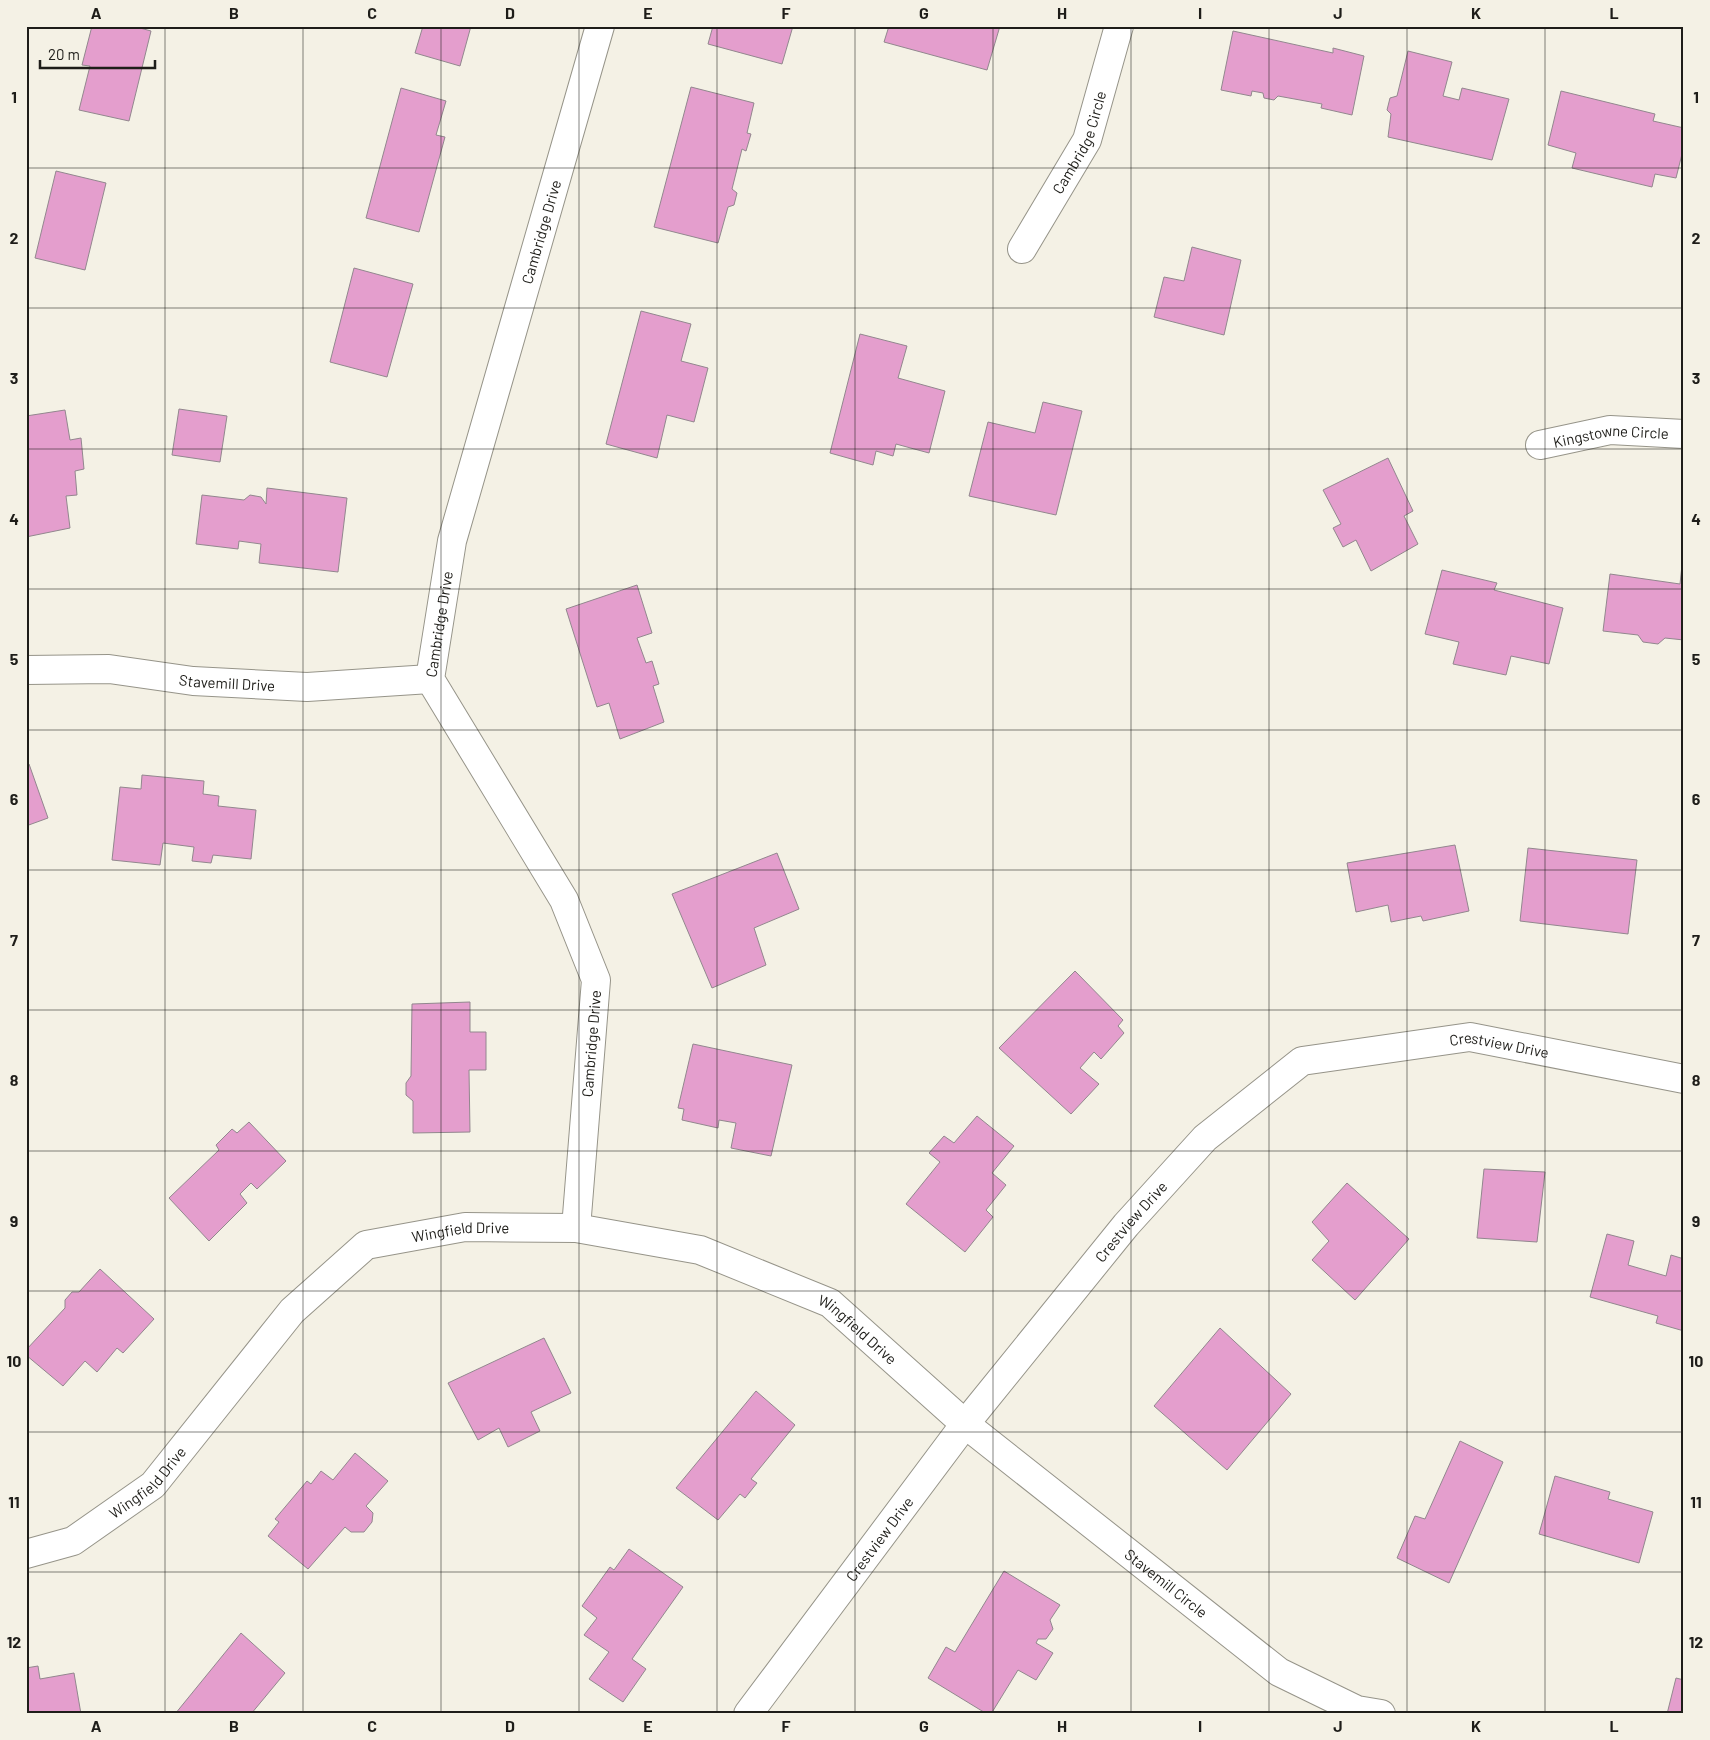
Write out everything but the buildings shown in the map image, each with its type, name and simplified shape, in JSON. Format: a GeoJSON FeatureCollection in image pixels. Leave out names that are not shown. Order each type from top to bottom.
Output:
{"type":"FeatureCollection","features":[{"type":"Feature","properties":{"kind":"street","name":"Cambridge Drive"},"geometry":{"type":"LineString","coordinates":[[576,1228],[596,980],[564,900],[430,679],[452,541],[600,26]]}},
{"type":"Feature","properties":{"kind":"street","name":"Cambridge Circle"},"geometry":{"type":"LineString","coordinates":[[1022,249],[1087,140],[1119,26]]}},
{"type":"Feature","properties":{"kind":"street","name":"Kingstowne Circle"},"geometry":{"type":"LineString","coordinates":[[1540,445],[1610,430],[1684,434]]}},
{"type":"Feature","properties":{"kind":"street","name":"Stavemill Drive"},"geometry":{"type":"LineString","coordinates":[[26,670],[109,669],[193,680],[307,687],[430,679]]}},
{"type":"Feature","properties":{"kind":"street","name":"Crestview Drive"},"geometry":{"type":"LineString","coordinates":[[748,1714],[965,1424],[1126,1225],[1205,1138],[1302,1061],[1470,1037],[1684,1080]]}},
{"type":"Feature","properties":{"kind":"street","name":"Wingfield Drive"},"geometry":{"type":"LineString","coordinates":[[26,1554],[73,1541],[153,1484],[292,1311],[366,1246],[465,1227],[576,1228],[700,1250],[830,1302],[965,1424]]}},
{"type":"Feature","properties":{"kind":"street","name":"Stavemill Circle"},"geometry":{"type":"LineString","coordinates":[[965,1424],[1279,1672],[1357,1710],[1381,1714]]}}]}
